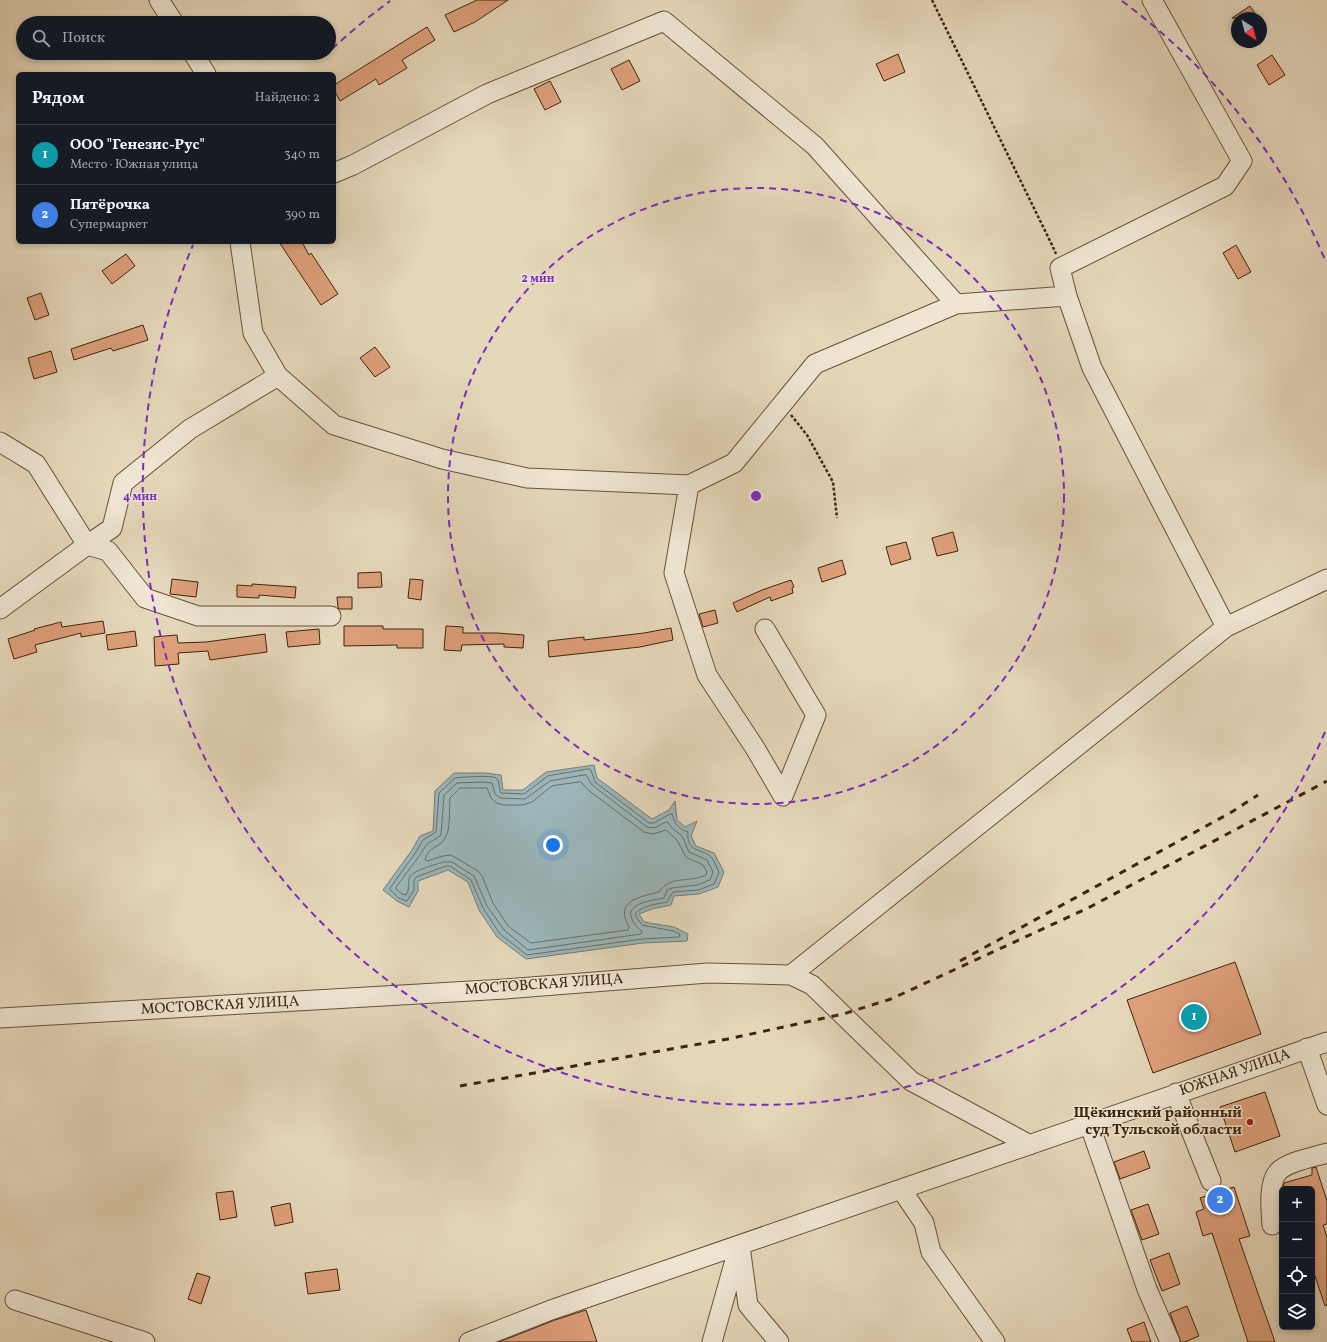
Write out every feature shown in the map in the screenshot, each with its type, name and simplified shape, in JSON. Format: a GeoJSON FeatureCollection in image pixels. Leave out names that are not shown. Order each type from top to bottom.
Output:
{"type":"FeatureCollection","features":[{"type":"Feature","properties":{"kind":"street"},"geometry":{"type":"LineString","coordinates":[[159,0],[169,16]]}},
{"type":"Feature","properties":{"kind":"street"},"geometry":{"type":"LineString","coordinates":[[1152,0],[1242,161],[1225,186],[1060,268],[1067,296],[1092,368],[1226,627]]}},
{"type":"Feature","properties":{"kind":"street"},"geometry":{"type":"LineString","coordinates":[[336,172],[353,165],[487,94],[664,21],[815,146],[956,304]]}},
{"type":"Feature","properties":{"kind":"street"},"geometry":{"type":"LineString","coordinates":[[197,60],[205,72]]}},
{"type":"Feature","properties":{"kind":"street"},"geometry":{"type":"LineString","coordinates":[[240,244],[253,333],[278,376],[334,425],[442,459],[527,478],[689,485],[734,463],[815,364],[956,304],[1067,296]]}},
{"type":"Feature","properties":{"kind":"street"},"geometry":{"type":"LineString","coordinates":[[0,610],[112,528],[123,483],[190,429],[278,376]]}},
{"type":"Feature","properties":{"kind":"street"},"geometry":{"type":"LineString","coordinates":[[0,442],[36,464],[87,545],[108,551],[146,598],[198,616],[331,616]]}},
{"type":"Feature","properties":{"kind":"street"},"geometry":{"type":"LineString","coordinates":[[689,485],[674,573],[707,675],[755,748],[783,796],[816,716],[764,629]]}},
{"type":"Feature","properties":{"kind":"street"},"geometry":{"type":"LineString","coordinates":[[791,975],[1226,627],[1327,579]]}},
{"type":"Feature","properties":{"kind":"street","name":"МОСТОВСКАЯ УЛИЦА"},"geometry":{"type":"LineString","coordinates":[[0,1018],[505,989],[708,973],[791,975],[812,985],[910,1081],[1030,1145]]}},
{"type":"Feature","properties":{"kind":"street","name":"ЮЖНАЯ УЛИЦА"},"geometry":{"type":"LineString","coordinates":[[469,1342],[551,1310],[740,1246],[1089,1123],[1327,1042]]}},
{"type":"Feature","properties":{"kind":"street"},"geometry":{"type":"LineString","coordinates":[[1307,1048],[1327,1105]]}},
{"type":"Feature","properties":{"kind":"street"},"geometry":{"type":"LineString","coordinates":[[1176,1093],[1211,1181]]}},
{"type":"Feature","properties":{"kind":"street"},"geometry":{"type":"LineString","coordinates":[[1089,1123],[1147,1289],[1170,1342]]}},
{"type":"Feature","properties":{"kind":"street"},"geometry":{"type":"LineString","coordinates":[[1272,1224],[1271,1191],[1278,1172],[1285,1167],[1327,1153]]}},
{"type":"Feature","properties":{"kind":"street"},"geometry":{"type":"LineString","coordinates":[[901,1189],[924,1223],[930,1252],[995,1342]]}},
{"type":"Feature","properties":{"kind":"street"},"geometry":{"type":"LineString","coordinates":[[712,1342],[740,1246]]}},
{"type":"Feature","properties":{"kind":"street"},"geometry":{"type":"LineString","coordinates":[[740,1246],[748,1305],[779,1342]]}},
{"type":"Feature","properties":{"kind":"street"},"geometry":{"type":"LineString","coordinates":[[16,1300],[146,1342]]}},
{"type":"Feature","properties":{"kind":"path"},"geometry":{"type":"LineString","coordinates":[[932,0],[1052,244],[1060,268]]}},
{"type":"Feature","properties":{"kind":"path"},"geometry":{"type":"LineString","coordinates":[[782,404],[807,435],[832,482],[837,518]]}},
{"type":"Feature","properties":{"kind":"water"},"geometry":{"type":"Polygon","coordinates":[[[594,765],[597,778],[652,819],[669,810],[675,801],[677,820],[685,827],[697,821],[691,836],[696,846],[714,853],[724,872],[718,887],[699,894],[674,896],[671,905],[652,909],[639,914],[644,922],[674,927],[688,934],[687,941],[643,943],[526,959],[497,937],[479,910],[468,882],[448,870],[418,881],[418,891],[409,907],[397,901],[383,890],[412,850],[420,836],[433,831],[435,791],[454,773],[485,773],[501,775],[503,790],[523,790],[546,772],[594,765]]]}},
{"type":"Feature","properties":{"kind":"building"},"geometry":{"type":"Polygon","coordinates":[[[477,0],[508,0],[475,22],[454,32],[445,15],[477,0]]]}},
{"type":"Feature","properties":{"kind":"building"},"geometry":{"type":"Polygon","coordinates":[[[1250,6],[1254,12],[1241,12],[1250,6]]]}},
{"type":"Feature","properties":{"kind":"building"},"geometry":{"type":"Polygon","coordinates":[[[427,27],[435,40],[402,60],[407,68],[379,85],[376,79],[340,101],[336,94],[336,84],[427,27]]]}},
{"type":"Feature","properties":{"kind":"building"},"geometry":{"type":"Polygon","coordinates":[[[898,54],[905,72],[884,81],[876,64],[898,54]]]}},
{"type":"Feature","properties":{"kind":"building"},"geometry":{"type":"Polygon","coordinates":[[[1272,55],[1285,75],[1269,85],[1257,65],[1272,55]]]}},
{"type":"Feature","properties":{"kind":"building"},"geometry":{"type":"Polygon","coordinates":[[[629,60],[640,81],[622,90],[611,69],[629,60]]]}},
{"type":"Feature","properties":{"kind":"building"},"geometry":{"type":"Polygon","coordinates":[[[550,81],[561,102],[545,110],[534,89],[550,81]]]}},
{"type":"Feature","properties":{"kind":"building"},"geometry":{"type":"Polygon","coordinates":[[[280,244],[303,244],[309,255],[311,253],[338,294],[321,305],[280,244]]]}},
{"type":"Feature","properties":{"kind":"building"},"geometry":{"type":"Polygon","coordinates":[[[1236,245],[1251,272],[1238,279],[1223,253],[1236,245]]]}},
{"type":"Feature","properties":{"kind":"building"},"geometry":{"type":"Polygon","coordinates":[[[126,254],[135,266],[112,284],[102,271],[126,254]]]}},
{"type":"Feature","properties":{"kind":"building"},"geometry":{"type":"Polygon","coordinates":[[[41,293],[49,315],[35,320],[27,298],[41,293]]]}},
{"type":"Feature","properties":{"kind":"building"},"geometry":{"type":"Polygon","coordinates":[[[143,325],[148,340],[113,351],[111,348],[74,360],[71,349],[143,325]]]}},
{"type":"Feature","properties":{"kind":"building"},"geometry":{"type":"Polygon","coordinates":[[[375,347],[390,367],[375,377],[360,358],[375,347]]]}},
{"type":"Feature","properties":{"kind":"building"},"geometry":{"type":"Polygon","coordinates":[[[51,351],[57,372],[34,379],[28,358],[51,351]]]}},
{"type":"Feature","properties":{"kind":"building"},"geometry":{"type":"Polygon","coordinates":[[[953,532],[958,551],[937,556],[932,538],[953,532]]]}},
{"type":"Feature","properties":{"kind":"building"},"geometry":{"type":"Polygon","coordinates":[[[906,542],[911,559],[891,565],[886,547],[906,542]]]}},
{"type":"Feature","properties":{"kind":"building"},"geometry":{"type":"Polygon","coordinates":[[[842,560],[846,574],[822,582],[818,568],[842,560]]]}},
{"type":"Feature","properties":{"kind":"building"},"geometry":{"type":"Polygon","coordinates":[[[381,572],[382,587],[358,588],[358,573],[381,572]]]}},
{"type":"Feature","properties":{"kind":"building"},"geometry":{"type":"Polygon","coordinates":[[[172,579],[198,582],[196,597],[170,594],[172,579]]]}},
{"type":"Feature","properties":{"kind":"building"},"geometry":{"type":"Polygon","coordinates":[[[410,579],[423,580],[421,600],[408,598],[410,579]]]}},
{"type":"Feature","properties":{"kind":"building"},"geometry":{"type":"Polygon","coordinates":[[[791,580],[794,587],[792,588],[793,593],[771,601],[770,597],[737,612],[733,603],[762,590],[791,580]]]}},
{"type":"Feature","properties":{"kind":"building"},"geometry":{"type":"Polygon","coordinates":[[[252,584],[296,587],[295,598],[259,595],[259,598],[237,597],[237,585],[252,586],[252,584]]]}},
{"type":"Feature","properties":{"kind":"building"},"geometry":{"type":"Polygon","coordinates":[[[337,597],[352,597],[352,609],[339,609],[337,597]]]}},
{"type":"Feature","properties":{"kind":"building"},"geometry":{"type":"Polygon","coordinates":[[[715,610],[718,623],[703,627],[699,614],[715,610]]]}},
{"type":"Feature","properties":{"kind":"building"},"geometry":{"type":"Polygon","coordinates":[[[103,621],[105,633],[81,637],[81,633],[35,645],[37,652],[14,659],[8,639],[35,630],[34,629],[61,622],[62,627],[103,621]]]}},
{"type":"Feature","properties":{"kind":"building"},"geometry":{"type":"Polygon","coordinates":[[[344,626],[383,626],[383,629],[423,629],[423,648],[397,648],[397,645],[344,646],[344,626]]]}},
{"type":"Feature","properties":{"kind":"building"},"geometry":{"type":"Polygon","coordinates":[[[446,626],[463,627],[463,633],[524,635],[523,648],[504,647],[504,644],[462,645],[461,651],[444,650],[446,626]]]}},
{"type":"Feature","properties":{"kind":"building"},"geometry":{"type":"Polygon","coordinates":[[[671,628],[673,640],[640,647],[549,657],[548,641],[584,637],[584,640],[644,633],[671,628]]]}},
{"type":"Feature","properties":{"kind":"building"},"geometry":{"type":"Polygon","coordinates":[[[319,629],[320,644],[288,647],[286,632],[319,629]]]}},
{"type":"Feature","properties":{"kind":"building"},"geometry":{"type":"Polygon","coordinates":[[[135,631],[137,646],[108,650],[106,635],[135,631]]]}},
{"type":"Feature","properties":{"kind":"building"},"geometry":{"type":"Polygon","coordinates":[[[265,634],[267,652],[210,660],[208,651],[178,653],[179,664],[155,666],[154,637],[177,635],[178,643],[206,642],[265,634]]]}},
{"type":"Feature","properties":{"kind":"building"},"geometry":{"type":"Polygon","coordinates":[[[1235,962],[1261,1034],[1153,1073],[1127,1000],[1235,962]]]}},
{"type":"Feature","properties":{"kind":"building","name":"Щёкинский районный суд Тульской области"},"geometry":{"type":"Polygon","coordinates":[[[1265,1092],[1280,1136],[1235,1152],[1220,1107],[1265,1092]]]}},
{"type":"Feature","properties":{"kind":"building"},"geometry":{"type":"Polygon","coordinates":[[[1144,1151],[1150,1168],[1120,1179],[1114,1162],[1144,1151]]]}},
{"type":"Feature","properties":{"kind":"building"},"geometry":{"type":"Polygon","coordinates":[[[1316,1167],[1327,1201],[1327,1224],[1323,1225],[1327,1237],[1327,1305],[1325,1306],[1315,1276],[1315,1186],[1284,1186],[1284,1183],[1312,1175],[1312,1168],[1316,1167]]]}},
{"type":"Feature","properties":{"kind":"building"},"geometry":{"type":"Polygon","coordinates":[[[1234,1187],[1250,1236],[1239,1239],[1275,1342],[1248,1342],[1212,1233],[1203,1236],[1196,1212],[1204,1209],[1200,1198],[1234,1187]]]}},
{"type":"Feature","properties":{"kind":"building"},"geometry":{"type":"Polygon","coordinates":[[[233,1191],[237,1217],[220,1220],[216,1193],[233,1191]]]}},
{"type":"Feature","properties":{"kind":"building"},"geometry":{"type":"Polygon","coordinates":[[[290,1203],[293,1222],[275,1226],[271,1207],[290,1203]]]}},
{"type":"Feature","properties":{"kind":"building"},"geometry":{"type":"Polygon","coordinates":[[[1148,1204],[1159,1234],[1142,1240],[1131,1210],[1148,1204]]]}},
{"type":"Feature","properties":{"kind":"building"},"geometry":{"type":"Polygon","coordinates":[[[1169,1253],[1180,1284],[1162,1291],[1150,1260],[1169,1253]]]}},
{"type":"Feature","properties":{"kind":"building"},"geometry":{"type":"Polygon","coordinates":[[[337,1269],[340,1290],[308,1294],[305,1273],[337,1269]]]}},
{"type":"Feature","properties":{"kind":"building"},"geometry":{"type":"Polygon","coordinates":[[[197,1273],[210,1277],[201,1304],[188,1299],[197,1273]]]}},
{"type":"Feature","properties":{"kind":"building"},"geometry":{"type":"Polygon","coordinates":[[[1187,1306],[1199,1336],[1185,1342],[1181,1342],[1170,1313],[1187,1306]]]}},
{"type":"Feature","properties":{"kind":"building"},"geometry":{"type":"Polygon","coordinates":[[[586,1310],[597,1342],[499,1342],[555,1320],[586,1310]]]}},
{"type":"Feature","properties":{"kind":"building"},"geometry":{"type":"Polygon","coordinates":[[[1144,1322],[1151,1342],[1132,1342],[1127,1329],[1144,1322]]]}},
{"type":"Feature","properties":{"kind":"railway"},"geometry":{"type":"LineString","coordinates":[[460,1086],[728,1039],[843,1014],[891,999],[1088,908],[1327,781]]}},
{"type":"Feature","properties":{"kind":"railway"},"geometry":{"type":"LineString","coordinates":[[960,961],[1230,813],[1258,795]]}},
{"type":"Feature","properties":{"kind":"place","name":"ООО \"Генезис-Рус\""},"geometry":{"type":"Point","coordinates":[1194,1017]}},
{"type":"Feature","properties":{"kind":"place","name":"Щёкинский районный суд Тульской области"},"geometry":{"type":"Point","coordinates":[1250,1122]}},
{"type":"Feature","properties":{"kind":"place","name":"Пятёрочка"},"geometry":{"type":"Point","coordinates":[1220,1200]}}]}
